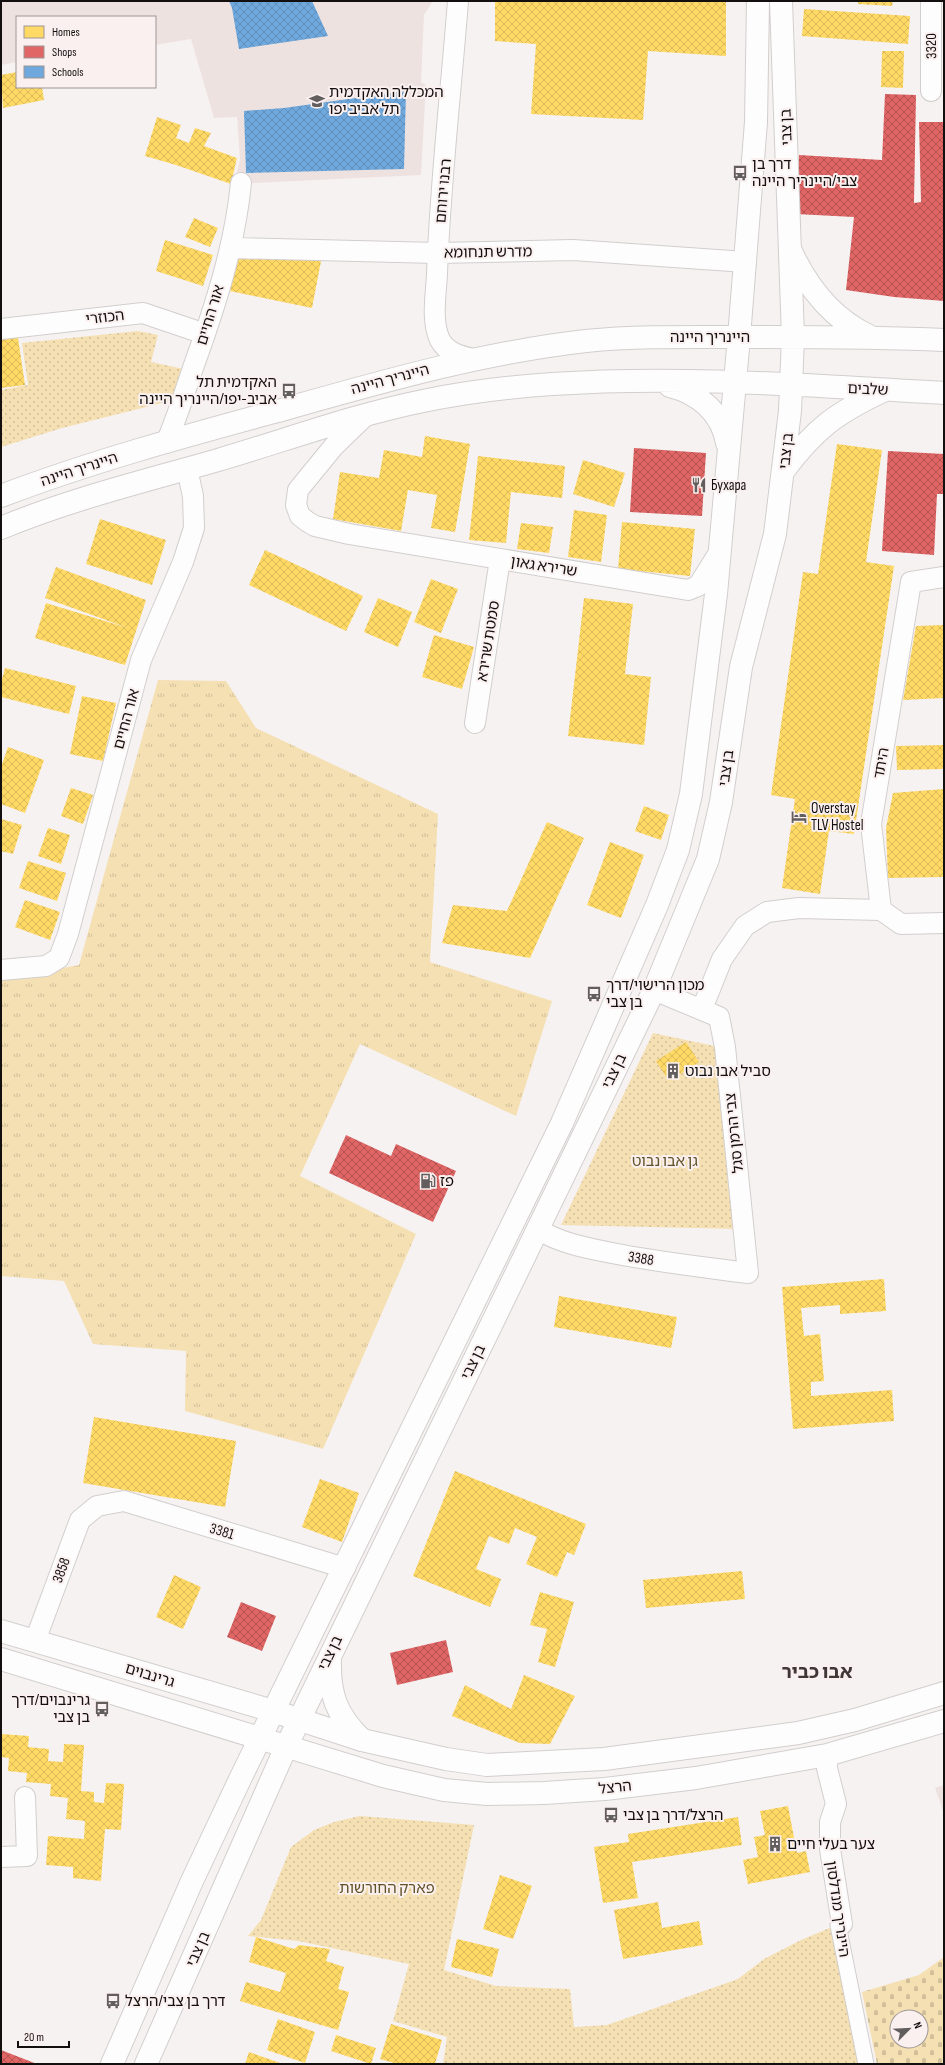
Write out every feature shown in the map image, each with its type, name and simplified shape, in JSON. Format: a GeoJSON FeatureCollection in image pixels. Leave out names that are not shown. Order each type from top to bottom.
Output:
{"type":"FeatureCollection","features":[{"type":"Feature","properties":{"kind":"main road","name":"בן צבי"},"geometry":{"type":"LineString","coordinates":[[112,2064],[192,1881],[273,1711],[345,1568],[495,1257],[562,1123],[657,905],[678,850],[691,794],[720,552],[746,262],[756,122],[758,1]]}},
{"type":"Feature","properties":{"kind":"main road","name":"בן צבי"},"geometry":{"type":"LineString","coordinates":[[146,2064],[286,1746],[654,990],[708,858],[721,802],[741,667],[775,534],[784,470],[792,386],[793,337],[781,1]]}},
{"type":"Feature","properties":{"kind":"main road"},"geometry":{"type":"LineString","coordinates":[[790,249],[799,270],[821,300],[851,327],[870,336]]}},
{"type":"Feature","properties":{"kind":"main road"},"geometry":{"type":"LineString","coordinates":[[793,337],[870,336],[944,340]]}},
{"type":"Feature","properties":{"kind":"main road","name":"היינריך היינה"},"geometry":{"type":"LineString","coordinates":[[1,496],[77,468],[371,384],[473,359],[532,348],[588,341],[666,337],[793,337]]}},
{"type":"Feature","properties":{"kind":"main road"},"geometry":{"type":"LineString","coordinates":[[652,380],[680,388],[692,393],[703,401],[721,423],[728,450]]}},
{"type":"Feature","properties":{"kind":"main road","name":"היינריך היינה"},"geometry":{"type":"LineString","coordinates":[[1,528],[31,516],[365,416],[422,401],[490,390],[553,384],[652,380],[735,382],[792,386]]}},
{"type":"Feature","properties":{"kind":"main road","name":"שלבים"},"geometry":{"type":"LineString","coordinates":[[792,386],[944,393]]}},
{"type":"Feature","properties":{"kind":"main road"},"geometry":{"type":"LineString","coordinates":[[784,470],[804,444],[823,426],[859,402],[885,390]]}},
{"type":"Feature","properties":{"kind":"main road","name":"גרינבוים"},"geometry":{"type":"LineString","coordinates":[[1,1631],[273,1711],[299,1721]]}},
{"type":"Feature","properties":{"kind":"main road"},"geometry":{"type":"LineString","coordinates":[[330,1654],[330,1674],[335,1704],[350,1729],[362,1740]]}},
{"type":"Feature","properties":{"kind":"main road","name":"גרינבוים"},"geometry":{"type":"LineString","coordinates":[[1,1659],[105,1689],[286,1746]]}},
{"type":"Feature","properties":{"kind":"main road","name":"הרצל"},"geometry":{"type":"LineString","coordinates":[[299,1721],[362,1740],[446,1759],[487,1765],[604,1759],[798,1733],[849,1721],[944,1693]]}},
{"type":"Feature","properties":{"kind":"main road"},"geometry":{"type":"LineString","coordinates":[[827,1755],[836,1738],[849,1721]]}},
{"type":"Feature","properties":{"kind":"main road","name":"הרצל"},"geometry":{"type":"LineString","coordinates":[[286,1746],[390,1777],[444,1790],[487,1794],[544,1793],[606,1789],[696,1778],[827,1755],[944,1721]]}},
{"type":"Feature","properties":{"kind":"main road"},"geometry":{"type":"LineString","coordinates":[[782,1762],[798,1733]]}},
{"type":"Feature","properties":{"kind":"street","name":"רבנו ירוחם"},"geometry":{"type":"LineString","coordinates":[[458,1],[438,252],[436,322],[437,332],[441,341],[448,350],[455,354],[473,359]]}},
{"type":"Feature","properties":{"kind":"street","name":"3320"},"geometry":{"type":"LineString","coordinates":[[931,1],[932,92]]}},
{"type":"Feature","properties":{"kind":"street","name":"אור החיים"},"geometry":{"type":"LineString","coordinates":[[166,443],[173,427],[205,334],[230,248],[241,182]]}},
{"type":"Feature","properties":{"kind":"street","name":"מדרש תנחומא"},"geometry":{"type":"LineString","coordinates":[[230,248],[438,252],[573,250],[746,262]]}},
{"type":"Feature","properties":{"kind":"street","name":"הכוזרי"},"geometry":{"type":"LineString","coordinates":[[1,329],[143,313],[205,334]]}},
{"type":"Feature","properties":{"kind":"street","name":"שרירא גאון"},"geometry":{"type":"LineString","coordinates":[[365,416],[334,446],[298,490],[296,505],[300,516],[315,526],[349,534],[688,590],[698,586],[720,552]]}},
{"type":"Feature","properties":{"kind":"street","name":"אור החיים"},"geometry":{"type":"LineString","coordinates":[[1,970],[46,966],[59,958],[68,934],[142,660],[183,562],[194,528],[193,496],[187,469]]}},
{"type":"Feature","properties":{"kind":"street","name":"סמטת שרירא"},"geometry":{"type":"LineString","coordinates":[[475,723],[500,559]]}},
{"type":"Feature","properties":{"kind":"street","name":"היתד"},"geometry":{"type":"LineString","coordinates":[[881,910],[871,824],[912,582],[944,577]]}},
{"type":"Feature","properties":{"kind":"street"},"geometry":{"type":"LineString","coordinates":[[702,1009],[722,959],[744,926],[767,912],[799,908],[881,910],[901,924],[944,923]]}},
{"type":"Feature","properties":{"kind":"street","name":"צבי הרמן סגל"},"geometry":{"type":"LineString","coordinates":[[654,990],[719,1017],[725,1047],[748,1273]]}},
{"type":"Feature","properties":{"kind":"street","name":"3388"},"geometry":{"type":"LineString","coordinates":[[537,1229],[552,1238],[592,1249],[640,1259],[748,1273]]}},
{"type":"Feature","properties":{"kind":"street","name":"3381"},"geometry":{"type":"LineString","coordinates":[[97,1506],[124,1501],[345,1568]]}},
{"type":"Feature","properties":{"kind":"street","name":"3858"},"geometry":{"type":"LineString","coordinates":[[35,1641],[80,1520],[97,1506]]}},
{"type":"Feature","properties":{"kind":"street","name":"היינריך מנדלסון"},"geometry":{"type":"LineString","coordinates":[[827,1755],[827,1768],[836,1804],[830,1822],[830,1848],[842,1924],[838,1925],[866,2064]]}},
{"type":"Feature","properties":{"kind":"street"},"geometry":{"type":"LineString","coordinates":[[1,1857],[27,1856],[25,1797]]}},
{"type":"Feature","properties":{"kind":"shaded area","name":"המכללה האקדמית תל אביב יפו"},"geometry":{"type":"Polygon","coordinates":[[[1,1],[433,1],[424,15],[421,82],[426,85],[421,175],[234,184],[240,160],[237,117],[214,118],[191,39],[156,45],[156,16],[16,16],[16,62],[1,65],[1,1]]]}},
{"type":"Feature","properties":{"kind":"shaded area"},"geometry":{"type":"Polygon","coordinates":[[[944,1785],[944,1814],[935,1788],[944,1785]]]}},
{"type":"Feature","properties":{"kind":"green space"},"geometry":{"type":"Polygon","coordinates":[[[138,331],[158,335],[151,362],[184,369],[174,400],[62,428],[1,447],[1,390],[28,385],[22,343],[138,331]]]}},
{"type":"Feature","properties":{"kind":"green space"},"geometry":{"type":"Polygon","coordinates":[[[158,680],[226,681],[256,728],[438,814],[430,962],[552,1001],[516,1116],[360,1044],[300,1176],[416,1234],[323,1449],[185,1411],[186,1351],[93,1344],[64,1281],[1,1276],[1,979],[79,965],[158,680]]]}},
{"type":"Feature","properties":{"kind":"green space","name":"גן אבו נבוט"},"geometry":{"type":"Polygon","coordinates":[[[653,1033],[719,1047],[739,1229],[561,1225],[653,1033]]]}},
{"type":"Feature","properties":{"kind":"green space","name":"פארק החורשות"},"geometry":{"type":"Polygon","coordinates":[[[360,1816],[474,1825],[444,1970],[496,1986],[570,1989],[574,2027],[607,2025],[738,1979],[764,1959],[801,1940],[832,1927],[861,2064],[443,2064],[447,2037],[393,2021],[409,1964],[298,1941],[248,1936],[261,1920],[291,1847],[314,1830],[334,1822],[360,1816]]]}},
{"type":"Feature","properties":{"kind":"green space"},"geometry":{"type":"Polygon","coordinates":[[[944,1957],[944,2064],[877,2064],[862,1992],[919,1975],[944,1957]]]}},
{"type":"Feature","properties":{"kind":"building: Homes"},"geometry":{"type":"Polygon","coordinates":[[[495,1],[726,1],[726,56],[648,51],[643,120],[531,114],[536,44],[495,41],[495,1]]]}},
{"type":"Feature","properties":{"kind":"building: Homes"},"geometry":{"type":"Polygon","coordinates":[[[858,1],[893,1],[892,6],[858,4],[858,1]]]}},
{"type":"Feature","properties":{"kind":"building: Homes"},"geometry":{"type":"Polygon","coordinates":[[[804,9],[910,16],[908,44],[802,36],[804,9]]]}},
{"type":"Feature","properties":{"kind":"building: Homes"},"geometry":{"type":"Polygon","coordinates":[[[882,51],[904,51],[903,88],[881,87],[882,51]]]}},
{"type":"Feature","properties":{"kind":"building: Homes"},"geometry":{"type":"Polygon","coordinates":[[[16,72],[16,88],[42,88],[44,100],[3,108],[1,75],[16,72]]]}},
{"type":"Feature","properties":{"kind":"building: Homes"},"geometry":{"type":"Polygon","coordinates":[[[157,117],[181,125],[176,138],[189,143],[195,128],[211,133],[204,146],[237,158],[231,184],[145,156],[157,117]]]}},
{"type":"Feature","properties":{"kind":"building: Homes"},"geometry":{"type":"Polygon","coordinates":[[[194,218],[218,228],[210,247],[185,237],[194,218]]]}},
{"type":"Feature","properties":{"kind":"building: Homes"},"geometry":{"type":"Polygon","coordinates":[[[165,240],[213,255],[203,286],[156,271],[165,240]]]}},
{"type":"Feature","properties":{"kind":"building: Homes"},"geometry":{"type":"Polygon","coordinates":[[[238,251],[322,256],[312,308],[230,291],[238,251]]]}},
{"type":"Feature","properties":{"kind":"building: Homes"},"geometry":{"type":"Polygon","coordinates":[[[17,331],[25,385],[1,388],[1,334],[17,331]]]}},
{"type":"Feature","properties":{"kind":"building: Homes"},"geometry":{"type":"Polygon","coordinates":[[[425,436],[470,444],[455,532],[431,528],[437,495],[408,490],[401,531],[333,519],[340,472],[379,478],[384,450],[422,457],[425,436]]]}},
{"type":"Feature","properties":{"kind":"building: Homes"},"geometry":{"type":"Polygon","coordinates":[[[837,444],[882,450],[866,562],[894,566],[854,834],[829,831],[820,894],[782,888],[795,799],[771,795],[803,572],[818,574],[837,444]]]}},
{"type":"Feature","properties":{"kind":"building: Homes"},"geometry":{"type":"Polygon","coordinates":[[[478,456],[565,466],[562,498],[511,492],[506,543],[469,540],[478,456]]]}},
{"type":"Feature","properties":{"kind":"building: Homes"},"geometry":{"type":"Polygon","coordinates":[[[583,460],[625,473],[614,507],[573,494],[583,460]]]}},
{"type":"Feature","properties":{"kind":"building: Homes"},"geometry":{"type":"Polygon","coordinates":[[[574,510],[607,515],[601,562],[568,557],[574,510]]]}},
{"type":"Feature","properties":{"kind":"building: Homes"},"geometry":{"type":"Polygon","coordinates":[[[100,519],[166,540],[152,585],[86,564],[100,519]]]}},
{"type":"Feature","properties":{"kind":"building: Homes"},"geometry":{"type":"Polygon","coordinates":[[[622,522],[695,529],[690,576],[618,569],[622,522]]]}},
{"type":"Feature","properties":{"kind":"building: Homes"},"geometry":{"type":"Polygon","coordinates":[[[521,523],[553,527],[549,553],[517,549],[521,523]]]}},
{"type":"Feature","properties":{"kind":"building: Homes"},"geometry":{"type":"Polygon","coordinates":[[[265,550],[363,596],[346,631],[249,585],[265,550]]]}},
{"type":"Feature","properties":{"kind":"building: Homes"},"geometry":{"type":"Polygon","coordinates":[[[56,567],[146,600],[125,665],[35,638],[46,603],[128,628],[45,598],[56,567]]]}},
{"type":"Feature","properties":{"kind":"building: Homes"},"geometry":{"type":"Polygon","coordinates":[[[431,579],[458,589],[441,633],[414,622],[431,579]]]}},
{"type":"Feature","properties":{"kind":"building: Homes"},"geometry":{"type":"Polygon","coordinates":[[[378,598],[412,612],[398,647],[364,632],[378,598]]]}},
{"type":"Feature","properties":{"kind":"building: Homes"},"geometry":{"type":"Polygon","coordinates":[[[584,598],[633,604],[625,674],[651,677],[644,745],[568,736],[584,598]]]}},
{"type":"Feature","properties":{"kind":"building: Homes"},"geometry":{"type":"Polygon","coordinates":[[[944,625],[944,698],[903,700],[916,626],[944,625]]]}},
{"type":"Feature","properties":{"kind":"building: Homes"},"geometry":{"type":"Polygon","coordinates":[[[434,635],[474,647],[462,689],[422,677],[434,635]]]}},
{"type":"Feature","properties":{"kind":"building: Homes"},"geometry":{"type":"Polygon","coordinates":[[[5,668],[76,686],[69,714],[1,697],[1,683],[5,668]]]}},
{"type":"Feature","properties":{"kind":"building: Homes"},"geometry":{"type":"Polygon","coordinates":[[[82,696],[116,703],[103,761],[70,754],[82,696]]]}},
{"type":"Feature","properties":{"kind":"building: Homes"},"geometry":{"type":"Polygon","coordinates":[[[943,745],[944,769],[897,770],[896,746],[943,745]]]}},
{"type":"Feature","properties":{"kind":"building: Homes"},"geometry":{"type":"Polygon","coordinates":[[[8,747],[44,760],[25,813],[1,804],[1,767],[8,747]]]}},
{"type":"Feature","properties":{"kind":"building: Homes"},"geometry":{"type":"Polygon","coordinates":[[[71,788],[93,795],[83,824],[61,816],[71,788]]]}},
{"type":"Feature","properties":{"kind":"building: Homes"},"geometry":{"type":"Polygon","coordinates":[[[944,789],[944,877],[888,878],[886,828],[893,793],[944,789]]]}},
{"type":"Feature","properties":{"kind":"building: Homes"},"geometry":{"type":"Polygon","coordinates":[[[644,806],[669,815],[661,840],[635,831],[644,806]]]}},
{"type":"Feature","properties":{"kind":"building: Homes"},"geometry":{"type":"Polygon","coordinates":[[[1,819],[22,825],[13,854],[1,851],[1,819]]]}},
{"type":"Feature","properties":{"kind":"building: Homes"},"geometry":{"type":"Polygon","coordinates":[[[547,822],[584,838],[530,958],[442,943],[453,905],[507,911],[547,822]]]}},
{"type":"Feature","properties":{"kind":"building: Homes"},"geometry":{"type":"Polygon","coordinates":[[[48,828],[70,835],[61,864],[38,856],[48,828]]]}},
{"type":"Feature","properties":{"kind":"building: Homes"},"geometry":{"type":"Polygon","coordinates":[[[610,842],[644,855],[621,918],[587,905],[610,842]]]}},
{"type":"Feature","properties":{"kind":"building: Homes"},"geometry":{"type":"Polygon","coordinates":[[[28,861],[66,873],[57,901],[19,888],[28,861]]]}},
{"type":"Feature","properties":{"kind":"building: Homes"},"geometry":{"type":"Polygon","coordinates":[[[25,900],[60,912],[50,940],[15,927],[25,900]]]}},
{"type":"Feature","properties":{"kind":"building: Homes","name":"סביל אבו נבוט"},"geometry":{"type":"Polygon","coordinates":[[[686,1042],[699,1062],[669,1081],[656,1061],[686,1042]]]}},
{"type":"Feature","properties":{"kind":"building: Homes"},"geometry":{"type":"Polygon","coordinates":[[[884,1279],[886,1311],[840,1314],[840,1305],[801,1308],[804,1336],[820,1334],[824,1381],[811,1382],[811,1396],[892,1390],[894,1421],[793,1429],[782,1287],[884,1279]]]}},
{"type":"Feature","properties":{"kind":"building: Homes"},"geometry":{"type":"Polygon","coordinates":[[[559,1296],[677,1317],[671,1348],[554,1327],[559,1296]]]}},
{"type":"Feature","properties":{"kind":"building: Homes"},"geometry":{"type":"Polygon","coordinates":[[[94,1417],[236,1441],[225,1507],[83,1483],[94,1417]]]}},
{"type":"Feature","properties":{"kind":"building: Homes"},"geometry":{"type":"Polygon","coordinates":[[[455,1471],[586,1524],[574,1555],[567,1552],[557,1577],[526,1564],[537,1537],[515,1528],[509,1544],[489,1536],[476,1569],[501,1579],[490,1607],[413,1576],[455,1471]]]}},
{"type":"Feature","properties":{"kind":"building: Homes"},"geometry":{"type":"Polygon","coordinates":[[[320,1479],[359,1493],[342,1542],[302,1527],[320,1479]]]}},
{"type":"Feature","properties":{"kind":"building: Homes"},"geometry":{"type":"Polygon","coordinates":[[[742,1571],[745,1599],[646,1608],[643,1580],[742,1571]]]}},
{"type":"Feature","properties":{"kind":"building: Homes"},"geometry":{"type":"Polygon","coordinates":[[[174,1575],[201,1587],[183,1629],[156,1617],[174,1575]]]}},
{"type":"Feature","properties":{"kind":"building: Homes"},"geometry":{"type":"Polygon","coordinates":[[[540,1592],[574,1602],[555,1667],[538,1662],[547,1629],[530,1625],[540,1592]]]}},
{"type":"Feature","properties":{"kind":"building: Homes"},"geometry":{"type":"Polygon","coordinates":[[[524,1675],[575,1696],[550,1744],[520,1743],[452,1716],[465,1685],[511,1709],[524,1675]]]}},
{"type":"Feature","properties":{"kind":"building: Homes"},"geometry":{"type":"Polygon","coordinates":[[[1,1734],[29,1736],[28,1747],[49,1749],[48,1761],[63,1762],[64,1744],[84,1745],[81,1791],[94,1792],[94,1802],[104,1803],[106,1783],[124,1784],[121,1830],[105,1829],[101,1881],[73,1878],[73,1867],[46,1865],[48,1836],[84,1839],[85,1821],[66,1819],[68,1798],[50,1796],[51,1784],[26,1782],[27,1773],[8,1771],[9,1758],[1,1757],[1,1734]]]}},
{"type":"Feature","properties":{"kind":"building: Homes","name":"צער בעלי חיים"},"geometry":{"type":"Polygon","coordinates":[[[788,1806],[797,1853],[806,1851],[810,1872],[748,1884],[743,1860],[758,1857],[754,1837],[765,1835],[760,1811],[788,1806]]]}},
{"type":"Feature","properties":{"kind":"building: Homes"},"geometry":{"type":"Polygon","coordinates":[[[738,1817],[742,1845],[632,1862],[638,1898],[603,1903],[594,1847],[629,1842],[628,1834],[738,1817]]]}},
{"type":"Feature","properties":{"kind":"building: Homes"},"geometry":{"type":"Polygon","coordinates":[[[500,1875],[532,1886],[513,1939],[483,1929],[500,1875]]]}},
{"type":"Feature","properties":{"kind":"building: Homes"},"geometry":{"type":"Polygon","coordinates":[[[658,1902],[662,1928],[699,1921],[703,1945],[623,1959],[614,1910],[658,1902]]]}},
{"type":"Feature","properties":{"kind":"building: Homes"},"geometry":{"type":"Polygon","coordinates":[[[256,1937],[294,1949],[299,1945],[330,1949],[326,1961],[344,1967],[338,1989],[349,1992],[338,2030],[240,2001],[246,1982],[280,1992],[286,1973],[249,1962],[256,1937]]]}},
{"type":"Feature","properties":{"kind":"building: Homes"},"geometry":{"type":"Polygon","coordinates":[[[457,1939],[499,1949],[492,1977],[451,1967],[457,1939]]]}},
{"type":"Feature","properties":{"kind":"building: Homes"},"geometry":{"type":"Polygon","coordinates":[[[278,2019],[315,2032],[305,2063],[267,2050],[278,2019]]]}},
{"type":"Feature","properties":{"kind":"building: Homes"},"geometry":{"type":"Polygon","coordinates":[[[391,2024],[442,2040],[435,2064],[398,2064],[380,2059],[391,2024]]]}},
{"type":"Feature","properties":{"kind":"building: Homes"},"geometry":{"type":"Polygon","coordinates":[[[336,2035],[376,2048],[371,2064],[331,2051],[336,2035]]]}},
{"type":"Feature","properties":{"kind":"building: Homes"},"geometry":{"type":"Polygon","coordinates":[[[249,2052],[283,2064],[245,2064],[249,2052]]]}},
{"type":"Feature","properties":{"kind":"building: Shops"},"geometry":{"type":"Polygon","coordinates":[[[885,94],[916,95],[914,203],[921,202],[919,122],[944,122],[944,301],[894,297],[846,290],[854,217],[796,214],[799,155],[882,160],[885,94]]]}},
{"type":"Feature","properties":{"kind":"building: Shops"},"geometry":{"type":"Polygon","coordinates":[[[634,448],[706,453],[702,516],[630,512],[634,448]]]}},
{"type":"Feature","properties":{"kind":"building: Shops"},"geometry":{"type":"Polygon","coordinates":[[[888,451],[944,454],[944,494],[937,494],[934,555],[882,551],[888,451]]]}},
{"type":"Feature","properties":{"kind":"building: Shops"},"geometry":{"type":"Polygon","coordinates":[[[346,1135],[391,1156],[396,1144],[456,1171],[433,1222],[329,1173],[346,1135]]]}},
{"type":"Feature","properties":{"kind":"building: Shops"},"geometry":{"type":"Polygon","coordinates":[[[241,1602],[276,1616],[262,1651],[227,1637],[241,1602]]]}},
{"type":"Feature","properties":{"kind":"building: Shops"},"geometry":{"type":"Polygon","coordinates":[[[446,1640],[453,1672],[397,1685],[390,1653],[446,1640]]]}},
{"type":"Feature","properties":{"kind":"building: Shops"},"geometry":{"type":"Polygon","coordinates":[[[1,2050],[37,2064],[1,2064],[1,2050]]]}},
{"type":"Feature","properties":{"kind":"building: Schools"},"geometry":{"type":"Polygon","coordinates":[[[229,1],[312,1],[328,36],[239,49],[232,8],[229,1]]]}},
{"type":"Feature","properties":{"kind":"building: Schools"},"geometry":{"type":"Polygon","coordinates":[[[406,91],[404,169],[246,173],[244,111],[284,108],[406,91]]]}},
{"type":"Feature","properties":{"kind":"place","name":"המכללה האקדמית תל אביב יפו"},"geometry":{"type":"Point","coordinates":[317,101]}},
{"type":"Feature","properties":{"kind":"place","name":"דרך בן צבי/היינריך היינה"},"geometry":{"type":"Point","coordinates":[740,173]}},
{"type":"Feature","properties":{"kind":"place","name":"האקדמית תל אביב-יפו/היינריך היינה"},"geometry":{"type":"Point","coordinates":[289,391]}},
{"type":"Feature","properties":{"kind":"place","name":"Бухара"},"geometry":{"type":"Point","coordinates":[699,485]}},
{"type":"Feature","properties":{"kind":"place","name":"Overstay TLV Hostel"},"geometry":{"type":"Point","coordinates":[799,817]}},
{"type":"Feature","properties":{"kind":"place","name":"מכון הרישוי/דרך בן צבי"},"geometry":{"type":"Point","coordinates":[594,994]}},
{"type":"Feature","properties":{"kind":"place","name":"סביל אבו נבוט"},"geometry":{"type":"Point","coordinates":[673,1071]}},
{"type":"Feature","properties":{"kind":"place","name":"פז"},"geometry":{"type":"Point","coordinates":[428,1181]}},
{"type":"Feature","properties":{"kind":"place","name":"גרינבוים/דרך בן צבי"},"geometry":{"type":"Point","coordinates":[102,1709]}},
{"type":"Feature","properties":{"kind":"place","name":"הרצל/דרך בן צבי"},"geometry":{"type":"Point","coordinates":[611,1815]}},
{"type":"Feature","properties":{"kind":"place","name":"צער בעלי חיים"},"geometry":{"type":"Point","coordinates":[775,1844]}},
{"type":"Feature","properties":{"kind":"place","name":"דרך בן צבי/הרצל"},"geometry":{"type":"Point","coordinates":[113,2001]}},
{"type":"Feature","properties":{"kind":"district","name":"אבו כביר"},"geometry":{"type":"Point","coordinates":[817,1671]}}]}
